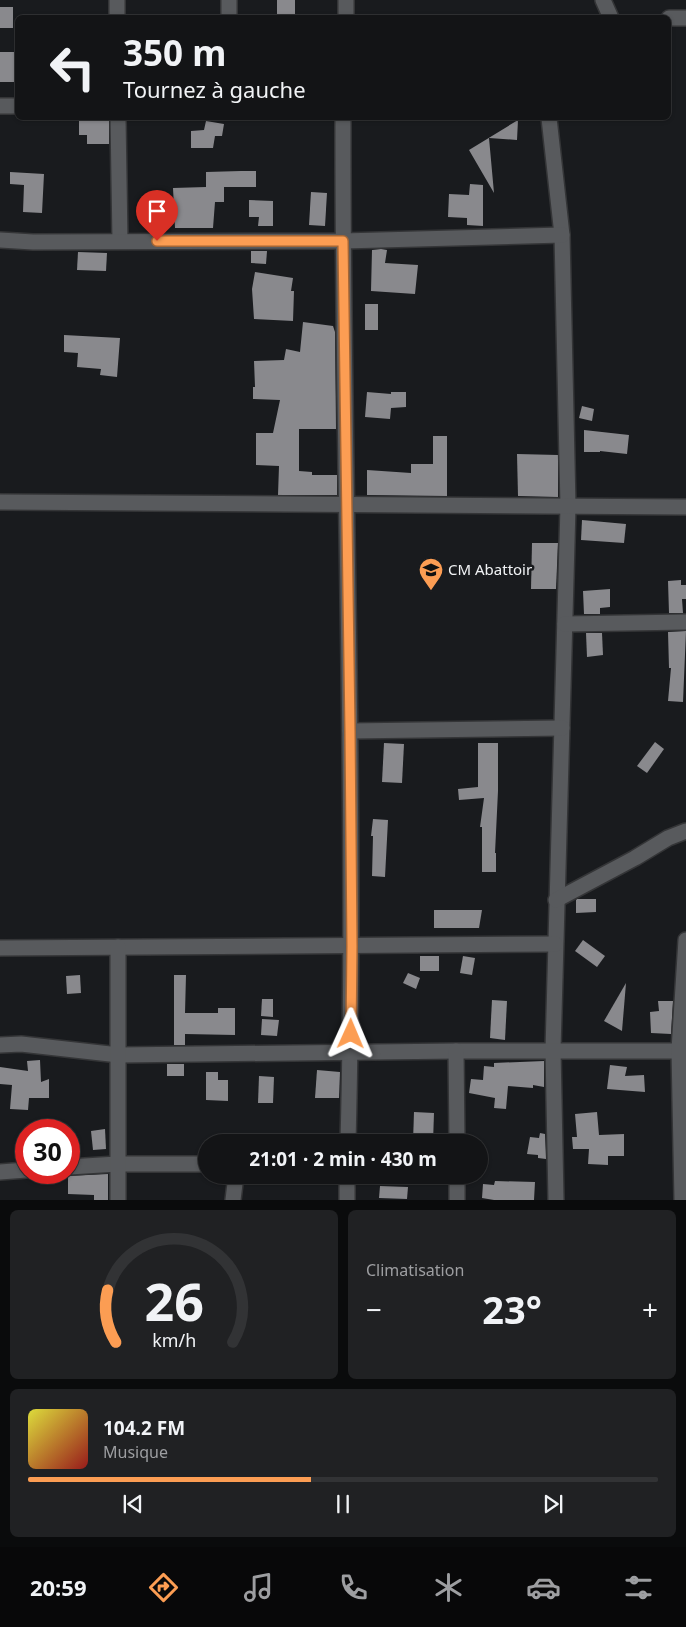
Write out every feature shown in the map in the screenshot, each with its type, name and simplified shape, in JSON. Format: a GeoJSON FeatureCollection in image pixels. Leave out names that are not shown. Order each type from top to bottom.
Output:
{"type":"FeatureCollection","features":[{"type":"Feature","properties":{"kind":"street"},"geometry":{"type":"LineString","coordinates":[[117,0],[117,15]]}},
{"type":"Feature","properties":{"kind":"street"},"geometry":{"type":"LineString","coordinates":[[229,0],[229,15]]}},
{"type":"Feature","properties":{"kind":"street"},"geometry":{"type":"LineString","coordinates":[[346,0],[346,15]]}},
{"type":"Feature","properties":{"kind":"street"},"geometry":{"type":"LineString","coordinates":[[602,0],[610,15]]}},
{"type":"Feature","properties":{"kind":"street"},"geometry":{"type":"LineString","coordinates":[[671,18],[686,18]]}},
{"type":"Feature","properties":{"kind":"street"},"geometry":{"type":"LineString","coordinates":[[0,106],[15,106]]}},
{"type":"Feature","properties":{"kind":"street"},"geometry":{"type":"LineString","coordinates":[[118,120],[120,242]]}},
{"type":"Feature","properties":{"kind":"street"},"geometry":{"type":"LineString","coordinates":[[343,120],[352,946],[348,1134]]}},
{"type":"Feature","properties":{"kind":"street"},"geometry":{"type":"LineString","coordinates":[[548,120],[562,235],[568,506],[553,1050],[556,1200]]}},
{"type":"Feature","properties":{"kind":"street"},"geometry":{"type":"LineString","coordinates":[[0,240],[32,242],[343,241],[562,235]]}},
{"type":"Feature","properties":{"kind":"street"},"geometry":{"type":"LineString","coordinates":[[0,502],[686,507]]}},
{"type":"Feature","properties":{"kind":"street"},"geometry":{"type":"LineString","coordinates":[[565,624],[686,622]]}},
{"type":"Feature","properties":{"kind":"street"},"geometry":{"type":"LineString","coordinates":[[350,731],[562,728]]}},
{"type":"Feature","properties":{"kind":"street"},"geometry":{"type":"LineString","coordinates":[[556,900],[635,858],[668,838],[686,831]]}},
{"type":"Feature","properties":{"kind":"street"},"geometry":{"type":"LineString","coordinates":[[682,1200],[686,940]]}},
{"type":"Feature","properties":{"kind":"street"},"geometry":{"type":"LineString","coordinates":[[0,948],[555,944]]}},
{"type":"Feature","properties":{"kind":"street"},"geometry":{"type":"LineString","coordinates":[[118,947],[118,1200]]}},
{"type":"Feature","properties":{"kind":"street"},"geometry":{"type":"LineString","coordinates":[[0,1045],[21,1044],[118,1055],[683,1050]]}},
{"type":"Feature","properties":{"kind":"street"},"geometry":{"type":"LineString","coordinates":[[456,1051],[457,1134]]}},
{"type":"Feature","properties":{"kind":"street"},"geometry":{"type":"LineString","coordinates":[[80,1166],[117,1164],[198,1164]]}},
{"type":"Feature","properties":{"kind":"street"},"geometry":{"type":"LineString","coordinates":[[0,1172],[15,1171]]}},
{"type":"Feature","properties":{"kind":"street"},"geometry":{"type":"LineString","coordinates":[[233,1200],[235,1184]]}},
{"type":"Feature","properties":{"kind":"street"},"geometry":{"type":"LineString","coordinates":[[347,1184],[347,1200]]}},
{"type":"Feature","properties":{"kind":"street"},"geometry":{"type":"LineString","coordinates":[[457,1184],[457,1200]]}},
{"type":"Feature","properties":{"kind":"building"},"geometry":{"type":"Polygon","coordinates":[[[277,0],[295,0],[295,15],[277,15],[277,0]]]}},
{"type":"Feature","properties":{"kind":"building"},"geometry":{"type":"Polygon","coordinates":[[[0,7],[13,7],[13,28],[0,28],[0,7]]]}},
{"type":"Feature","properties":{"kind":"building"},"geometry":{"type":"Polygon","coordinates":[[[0,52],[15,52],[15,82],[0,82],[0,52]]]}},
{"type":"Feature","properties":{"kind":"building"},"geometry":{"type":"Polygon","coordinates":[[[79,120],[109,120],[109,144],[87,144],[87,135],[79,135],[79,120]]]}},
{"type":"Feature","properties":{"kind":"building"},"geometry":{"type":"Polygon","coordinates":[[[518,120],[517,140],[489,138],[494,193],[469,150],[518,120]]]}},
{"type":"Feature","properties":{"kind":"building"},"geometry":{"type":"Polygon","coordinates":[[[206,121],[224,124],[222,136],[215,136],[213,148],[191,148],[191,131],[204,130],[206,121]]]}},
{"type":"Feature","properties":{"kind":"building"},"geometry":{"type":"Polygon","coordinates":[[[256,171],[256,187],[224,187],[224,202],[215,202],[213,228],[175,228],[173,188],[206,187],[206,172],[256,171]]]}},
{"type":"Feature","properties":{"kind":"building"},"geometry":{"type":"Polygon","coordinates":[[[10,172],[44,174],[42,213],[23,212],[24,185],[10,184],[10,172]]]}},
{"type":"Feature","properties":{"kind":"building"},"geometry":{"type":"Polygon","coordinates":[[[470,184],[483,185],[483,226],[467,225],[467,218],[448,217],[449,194],[469,195],[470,184]]]}},
{"type":"Feature","properties":{"kind":"building"},"geometry":{"type":"Polygon","coordinates":[[[311,192],[327,193],[325,226],[309,225],[311,192]]]}},
{"type":"Feature","properties":{"kind":"building"},"geometry":{"type":"Polygon","coordinates":[[[249,200],[273,201],[273,226],[258,226],[259,217],[249,217],[249,200]]]}},
{"type":"Feature","properties":{"kind":"building"},"geometry":{"type":"Polygon","coordinates":[[[372,250],[387,250],[385,263],[418,265],[415,294],[371,291],[372,250]]]}},
{"type":"Feature","properties":{"kind":"building"},"geometry":{"type":"Polygon","coordinates":[[[251,251],[267,251],[266,264],[251,263],[251,251]]]}},
{"type":"Feature","properties":{"kind":"building"},"geometry":{"type":"Polygon","coordinates":[[[78,252],[107,253],[106,271],[77,270],[78,252]]]}},
{"type":"Feature","properties":{"kind":"building"},"geometry":{"type":"Polygon","coordinates":[[[255,272],[293,278],[291,291],[294,291],[293,321],[254,319],[252,289],[255,272]]]}},
{"type":"Feature","properties":{"kind":"building"},"geometry":{"type":"Polygon","coordinates":[[[365,304],[378,304],[378,330],[365,330],[365,304]]]}},
{"type":"Feature","properties":{"kind":"building"},"geometry":{"type":"Polygon","coordinates":[[[303,322],[333,326],[335,332],[336,429],[299,429],[299,471],[312,472],[312,475],[337,475],[337,495],[278,495],[279,466],[256,465],[256,433],[273,433],[280,400],[253,399],[253,387],[255,387],[254,361],[284,360],[286,349],[300,352],[303,322]]]}},
{"type":"Feature","properties":{"kind":"building"},"geometry":{"type":"Polygon","coordinates":[[[64,335],[120,338],[117,377],[100,375],[101,369],[77,367],[78,353],[64,352],[64,335]]]}},
{"type":"Feature","properties":{"kind":"building"},"geometry":{"type":"Polygon","coordinates":[[[367,392],[391,394],[391,392],[406,392],[406,407],[391,408],[390,419],[365,417],[367,392]]]}},
{"type":"Feature","properties":{"kind":"building"},"geometry":{"type":"Polygon","coordinates":[[[582,406],[594,409],[592,421],[579,418],[582,406]]]}},
{"type":"Feature","properties":{"kind":"building"},"geometry":{"type":"Polygon","coordinates":[[[584,430],[629,435],[627,454],[600,451],[584,452],[584,430]]]}},
{"type":"Feature","properties":{"kind":"building"},"geometry":{"type":"Polygon","coordinates":[[[433,436],[447,436],[447,496],[367,495],[367,470],[411,473],[411,464],[433,464],[433,436]]]}},
{"type":"Feature","properties":{"kind":"building"},"geometry":{"type":"Polygon","coordinates":[[[517,454],[558,455],[558,497],[518,496],[517,454]]]}},
{"type":"Feature","properties":{"kind":"building"},"geometry":{"type":"Polygon","coordinates":[[[582,520],[626,524],[624,543],[581,540],[582,520]]]}},
{"type":"Feature","properties":{"kind":"building"},"geometry":{"type":"Polygon","coordinates":[[[532,543],[558,543],[556,589],[531,589],[532,543]]]}},
{"type":"Feature","properties":{"kind":"building"},"geometry":{"type":"Polygon","coordinates":[[[681,580],[681,585],[686,585],[686,599],[682,599],[683,613],[669,613],[668,581],[681,580]]]}},
{"type":"Feature","properties":{"kind":"building"},"geometry":{"type":"Polygon","coordinates":[[[610,589],[610,607],[600,608],[600,614],[584,614],[583,591],[610,589]]]}},
{"type":"Feature","properties":{"kind":"building"},"geometry":{"type":"Polygon","coordinates":[[[686,631],[683,702],[668,701],[671,668],[669,668],[668,632],[686,631]]]}},
{"type":"Feature","properties":{"kind":"building"},"geometry":{"type":"Polygon","coordinates":[[[586,633],[602,633],[603,655],[587,657],[586,633]]]}},
{"type":"Feature","properties":{"kind":"building"},"geometry":{"type":"Polygon","coordinates":[[[655,742],[664,749],[647,773],[637,766],[655,742]]]}},
{"type":"Feature","properties":{"kind":"building"},"geometry":{"type":"Polygon","coordinates":[[[384,743],[404,744],[402,783],[382,782],[384,743]]]}},
{"type":"Feature","properties":{"kind":"building"},"geometry":{"type":"Polygon","coordinates":[[[478,743],[498,743],[496,872],[482,872],[482,827],[480,827],[484,798],[459,800],[458,789],[478,787],[478,743]]]}},
{"type":"Feature","properties":{"kind":"building"},"geometry":{"type":"Polygon","coordinates":[[[373,819],[388,820],[385,877],[372,876],[373,836],[371,836],[373,819]]]}},
{"type":"Feature","properties":{"kind":"building"},"geometry":{"type":"Polygon","coordinates":[[[577,899],[596,899],[596,912],[576,913],[577,899]]]}},
{"type":"Feature","properties":{"kind":"building"},"geometry":{"type":"Polygon","coordinates":[[[434,910],[482,910],[479,928],[434,928],[434,910]]]}},
{"type":"Feature","properties":{"kind":"building"},"geometry":{"type":"Polygon","coordinates":[[[583,940],[605,956],[597,967],[575,951],[583,940]]]}},
{"type":"Feature","properties":{"kind":"building"},"geometry":{"type":"Polygon","coordinates":[[[420,956],[439,956],[439,971],[420,971],[420,956]]]}},
{"type":"Feature","properties":{"kind":"building"},"geometry":{"type":"Polygon","coordinates":[[[463,956],[475,958],[472,975],[460,973],[463,956]]]}},
{"type":"Feature","properties":{"kind":"building"},"geometry":{"type":"Polygon","coordinates":[[[408,973],[420,978],[416,989],[403,983],[408,973]]]}},
{"type":"Feature","properties":{"kind":"building"},"geometry":{"type":"Polygon","coordinates":[[[80,975],[81,993],[67,994],[66,976],[80,975]]]}},
{"type":"Feature","properties":{"kind":"building"},"geometry":{"type":"Polygon","coordinates":[[[174,975],[186,975],[185,1013],[218,1013],[218,1008],[235,1008],[235,1035],[185,1034],[185,1045],[174,1045],[174,975]]]}},
{"type":"Feature","properties":{"kind":"building"},"geometry":{"type":"Polygon","coordinates":[[[626,983],[622,1031],[604,1021],[626,983]]]}},
{"type":"Feature","properties":{"kind":"building"},"geometry":{"type":"Polygon","coordinates":[[[262,999],[273,999],[273,1017],[261,1016],[262,999]]]}},
{"type":"Feature","properties":{"kind":"building"},"geometry":{"type":"Polygon","coordinates":[[[492,1000],[507,1001],[505,1040],[490,1038],[492,1000]]]}},
{"type":"Feature","properties":{"kind":"building"},"geometry":{"type":"Polygon","coordinates":[[[658,1001],[673,1001],[671,1034],[651,1033],[650,1012],[659,1011],[658,1001]]]}},
{"type":"Feature","properties":{"kind":"building"},"geometry":{"type":"Polygon","coordinates":[[[262,1019],[279,1020],[277,1036],[261,1035],[262,1019]]]}},
{"type":"Feature","properties":{"kind":"building"},"geometry":{"type":"Polygon","coordinates":[[[40,1060],[41,1082],[49,1079],[49,1098],[29,1098],[28,1110],[10,1109],[12,1085],[0,1084],[0,1067],[28,1071],[27,1061],[40,1060]]]}},
{"type":"Feature","properties":{"kind":"building"},"geometry":{"type":"Polygon","coordinates":[[[544,1061],[544,1087],[533,1085],[533,1088],[508,1086],[506,1109],[494,1108],[495,1098],[469,1093],[471,1079],[483,1080],[484,1066],[494,1067],[494,1063],[544,1061]]]}},
{"type":"Feature","properties":{"kind":"building"},"geometry":{"type":"Polygon","coordinates":[[[167,1064],[184,1064],[184,1076],[167,1076],[167,1064]]]}},
{"type":"Feature","properties":{"kind":"building"},"geometry":{"type":"Polygon","coordinates":[[[610,1065],[627,1067],[625,1076],[644,1075],[645,1092],[607,1089],[610,1065]]]}},
{"type":"Feature","properties":{"kind":"building"},"geometry":{"type":"Polygon","coordinates":[[[317,1070],[340,1072],[339,1098],[315,1098],[317,1070]]]}},
{"type":"Feature","properties":{"kind":"building"},"geometry":{"type":"Polygon","coordinates":[[[206,1072],[218,1072],[218,1080],[228,1080],[228,1101],[206,1100],[206,1072]]]}},
{"type":"Feature","properties":{"kind":"building"},"geometry":{"type":"Polygon","coordinates":[[[259,1076],[274,1077],[273,1103],[258,1103],[259,1076]]]}},
{"type":"Feature","properties":{"kind":"building"},"geometry":{"type":"Polygon","coordinates":[[[414,1112],[434,1113],[433,1134],[413,1134],[414,1112]]]}},
{"type":"Feature","properties":{"kind":"building"},"geometry":{"type":"Polygon","coordinates":[[[597,1112],[599,1135],[624,1134],[624,1156],[608,1156],[608,1165],[588,1164],[589,1149],[573,1149],[572,1137],[577,1137],[575,1114],[597,1112]]]}},
{"type":"Feature","properties":{"kind":"building"},"geometry":{"type":"Polygon","coordinates":[[[105,1129],[106,1149],[93,1150],[91,1131],[105,1129]]]}},
{"type":"Feature","properties":{"kind":"building"},"geometry":{"type":"Polygon","coordinates":[[[540,1133],[545,1134],[546,1159],[538,1158],[538,1155],[527,1154],[530,1137],[539,1138],[540,1133]]]}},
{"type":"Feature","properties":{"kind":"building"},"geometry":{"type":"Polygon","coordinates":[[[108,1174],[108,1200],[94,1200],[94,1195],[68,1194],[68,1184],[80,1184],[80,1175],[108,1174]]]}},
{"type":"Feature","properties":{"kind":"building"},"geometry":{"type":"Polygon","coordinates":[[[495,1181],[535,1182],[534,1200],[494,1200],[482,1198],[483,1184],[494,1185],[495,1181]]]}},
{"type":"Feature","properties":{"kind":"building"},"geometry":{"type":"Polygon","coordinates":[[[380,1186],[408,1187],[407,1199],[379,1198],[380,1186]]]}},
{"type":"Feature","properties":{"kind":"place","name":"CM Abattoir"},"geometry":{"type":"Point","coordinates":[431,591]}},
{"type":"Feature","properties":{"kind":"route"},"geometry":{"type":"LineString","coordinates":[[157,241],[343,241],[350,731],[351,1034]]}}]}
